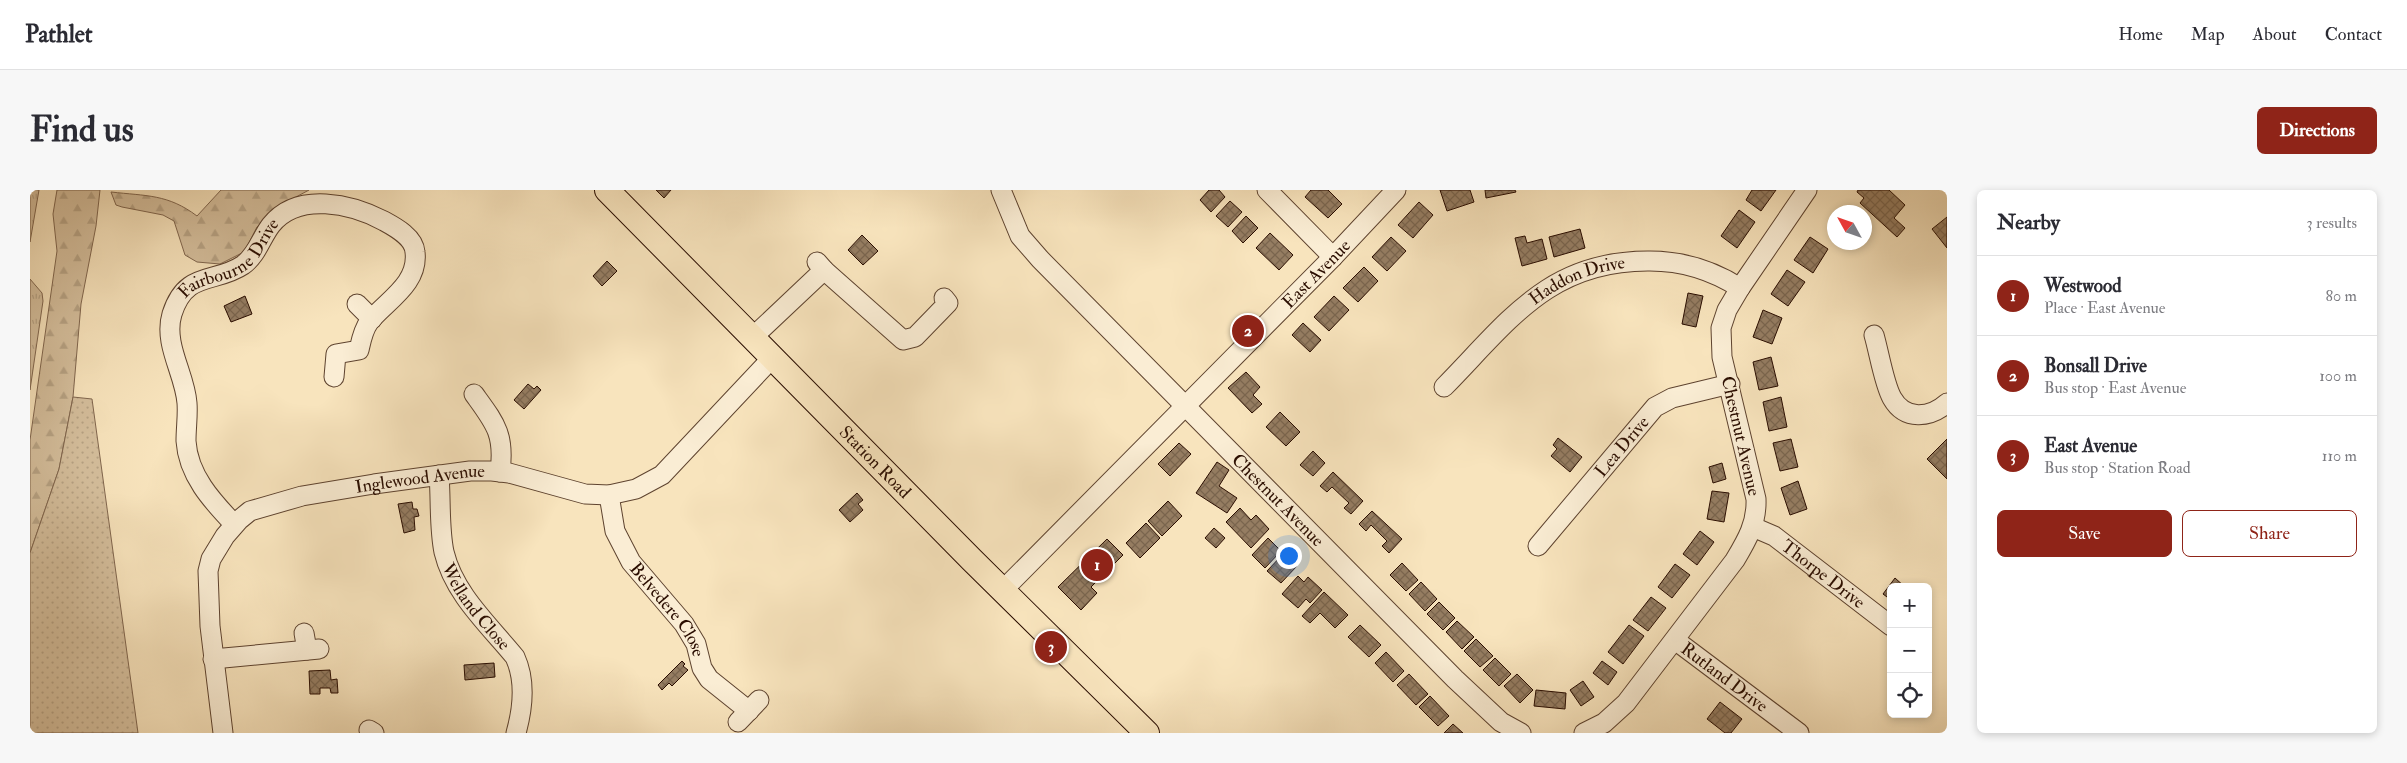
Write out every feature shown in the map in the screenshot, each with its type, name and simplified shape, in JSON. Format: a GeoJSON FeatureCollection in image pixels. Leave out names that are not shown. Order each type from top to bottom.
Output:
{"type":"FeatureCollection","features":[{"type":"Feature","properties":{"kind":"main road","name":"Station Road"},"geometry":{"type":"LineString","coordinates":[[607,190],[1147,733]]}},
{"type":"Feature","properties":{"kind":"street","name":"Chestnut Avenue"},"geometry":{"type":"LineString","coordinates":[[1001,190],[1020,236],[1040,259],[1483,707],[1501,722],[1521,733]]}},
{"type":"Feature","properties":{"kind":"street"},"geometry":{"type":"LineString","coordinates":[[1267,190],[1333,257]]}},
{"type":"Feature","properties":{"kind":"street","name":"East Avenue"},"geometry":{"type":"LineString","coordinates":[[1003,590],[1333,257],[1396,190]]}},
{"type":"Feature","properties":{"kind":"street","name":"Chestnut Avenue"},"geometry":{"type":"LineString","coordinates":[[1591,732],[1626,703],[1734,560],[1753,527],[1756,508],[1755,491],[1722,357],[1720,336],[1727,310],[1740,288],[1807,190]]}},
{"type":"Feature","properties":{"kind":"street","name":"Fairbourne Drive"},"geometry":{"type":"LineString","coordinates":[[234,524],[200,484],[190,461],[186,440],[187,401],[171,336],[172,315],[182,296],[195,283],[203,278],[235,270],[248,260],[270,227],[281,217],[331,197],[382,220],[408,238],[415,248],[415,260],[408,279],[397,295],[366,327],[359,350],[336,354],[334,377]]}},
{"type":"Feature","properties":{"kind":"street","name":"Haddon Drive"},"geometry":{"type":"LineString","coordinates":[[1444,386],[1538,295],[1559,281],[1595,266],[1623,261],[1676,263],[1719,275],[1740,288]]}},
{"type":"Feature","properties":{"kind":"street"},"geometry":{"type":"LineString","coordinates":[[753,338],[821,266],[904,340],[915,337],[948,303],[944,298]]}},
{"type":"Feature","properties":{"kind":"street"},"geometry":{"type":"LineString","coordinates":[[357,304],[372,319]]}},
{"type":"Feature","properties":{"kind":"street"},"geometry":{"type":"LineString","coordinates":[[1874,335],[1891,397],[1899,408],[1916,416],[1937,412],[1947,403]]}},
{"type":"Feature","properties":{"kind":"street","name":"Inglewood Avenue"},"geometry":{"type":"LineString","coordinates":[[223,733],[213,659],[208,571],[215,552],[234,524],[250,511],[285,500],[374,484],[476,471],[500,472],[574,492],[609,495],[636,489],[656,480],[773,357]]}},
{"type":"Feature","properties":{"kind":"street","name":"Lea Drive"},"geometry":{"type":"LineString","coordinates":[[1538,546],[1655,407],[1672,398],[1730,384]]}},
{"type":"Feature","properties":{"kind":"street"},"geometry":{"type":"LineString","coordinates":[[474,394],[500,436],[502,454],[500,472]]}},
{"type":"Feature","properties":{"kind":"street","name":"Welland Close"},"geometry":{"type":"LineString","coordinates":[[439,475],[444,552],[455,580],[467,600],[515,656],[520,666],[523,688],[516,733]]}},
{"type":"Feature","properties":{"kind":"street","name":"Belvedere Close"},"geometry":{"type":"LineString","coordinates":[[609,495],[615,531],[631,562],[684,624],[696,644],[702,668],[709,678],[749,711]]}},
{"type":"Feature","properties":{"kind":"street","name":"Thorpe Drive"},"geometry":{"type":"LineString","coordinates":[[1753,527],[1779,540],[1887,623]]}},
{"type":"Feature","properties":{"kind":"street","name":"Rutland Drive"},"geometry":{"type":"LineString","coordinates":[[1675,640],[1799,733]]}},
{"type":"Feature","properties":{"kind":"street"},"geometry":{"type":"LineString","coordinates":[[213,659],[310,644]]}},
{"type":"Feature","properties":{"kind":"green space"},"geometry":{"type":"Polygon","coordinates":[[[30,190],[39,190],[30,242],[30,190]]]}},
{"type":"Feature","properties":{"kind":"green space"},"geometry":{"type":"Polygon","coordinates":[[[57,190],[100,190],[96,226],[81,304],[73,397],[59,469],[30,553],[30,440],[57,251],[53,214],[57,190]]]}},
{"type":"Feature","properties":{"kind":"green space"},"geometry":{"type":"Polygon","coordinates":[[[221,190],[309,190],[283,204],[257,227],[244,252],[220,264],[197,262],[185,255],[174,221],[163,215],[116,205],[111,192],[156,197],[176,204],[197,216],[221,190]]]}},
{"type":"Feature","properties":{"kind":"green space"},"geometry":{"type":"Polygon","coordinates":[[[30,279],[42,293],[43,301],[30,390],[30,279]]]}},
{"type":"Feature","properties":{"kind":"green space"},"geometry":{"type":"Polygon","coordinates":[[[73,397],[92,399],[138,733],[30,733],[30,553],[59,469],[73,397]]]}},
{"type":"Feature","properties":{"kind":"building"},"geometry":{"type":"Polygon","coordinates":[[[656,190],[671,190],[664,198],[656,190]]]}},
{"type":"Feature","properties":{"kind":"building"},"geometry":{"type":"Polygon","coordinates":[[[1209,190],[1219,190],[1225,197],[1211,212],[1200,200],[1209,190]]]}},
{"type":"Feature","properties":{"kind":"building"},"geometry":{"type":"Polygon","coordinates":[[[1311,190],[1328,190],[1342,204],[1328,218],[1305,197],[1311,190]]]}},
{"type":"Feature","properties":{"kind":"building"},"geometry":{"type":"Polygon","coordinates":[[[1440,190],[1470,190],[1474,202],[1447,211],[1440,190]]]}},
{"type":"Feature","properties":{"kind":"building"},"geometry":{"type":"Polygon","coordinates":[[[1485,190],[1515,190],[1516,192],[1486,198],[1485,190]]]}},
{"type":"Feature","properties":{"kind":"building"},"geometry":{"type":"Polygon","coordinates":[[[1752,190],[1776,190],[1761,211],[1746,200],[1752,190]]]}},
{"type":"Feature","properties":{"kind":"building"},"geometry":{"type":"Polygon","coordinates":[[[1858,190],[1889,190],[1905,205],[1894,218],[1905,228],[1897,237],[1872,214],[1872,205],[1862,205],[1860,203],[1864,198],[1857,192],[1858,190]]]}},
{"type":"Feature","properties":{"kind":"building"},"geometry":{"type":"Polygon","coordinates":[[[1230,201],[1242,212],[1228,227],[1216,216],[1230,201]]]}},
{"type":"Feature","properties":{"kind":"building"},"geometry":{"type":"Polygon","coordinates":[[[1419,202],[1433,215],[1413,238],[1398,225],[1419,202]]]}},
{"type":"Feature","properties":{"kind":"building"},"geometry":{"type":"Polygon","coordinates":[[[1739,210],[1755,222],[1737,248],[1721,236],[1739,210]]]}},
{"type":"Feature","properties":{"kind":"building"},"geometry":{"type":"Polygon","coordinates":[[[1246,216],[1258,228],[1243,243],[1232,231],[1246,216]]]}},
{"type":"Feature","properties":{"kind":"building"},"geometry":{"type":"Polygon","coordinates":[[[1947,217],[1947,248],[1932,229],[1947,217]]]}},
{"type":"Feature","properties":{"kind":"building"},"geometry":{"type":"Polygon","coordinates":[[[1580,229],[1585,248],[1554,257],[1549,237],[1580,229]]]}},
{"type":"Feature","properties":{"kind":"building"},"geometry":{"type":"Polygon","coordinates":[[[1270,233],[1293,255],[1279,270],[1256,248],[1270,233]]]}},
{"type":"Feature","properties":{"kind":"building"},"geometry":{"type":"Polygon","coordinates":[[[862,235],[878,251],[863,265],[848,250],[862,235]]]}},
{"type":"Feature","properties":{"kind":"building"},"geometry":{"type":"Polygon","coordinates":[[[1525,236],[1527,243],[1542,239],[1547,259],[1522,266],[1515,238],[1525,236]]]}},
{"type":"Feature","properties":{"kind":"building"},"geometry":{"type":"Polygon","coordinates":[[[1391,237],[1406,251],[1387,271],[1372,257],[1391,237]]]}},
{"type":"Feature","properties":{"kind":"building"},"geometry":{"type":"Polygon","coordinates":[[[1810,237],[1827,248],[1813,273],[1794,260],[1810,237]]]}},
{"type":"Feature","properties":{"kind":"building"},"geometry":{"type":"Polygon","coordinates":[[[607,261],[617,271],[602,286],[593,276],[607,261]]]}},
{"type":"Feature","properties":{"kind":"building"},"geometry":{"type":"Polygon","coordinates":[[[1364,267],[1378,281],[1358,302],[1343,288],[1364,267]]]}},
{"type":"Feature","properties":{"kind":"building"},"geometry":{"type":"Polygon","coordinates":[[[1787,270],[1805,282],[1788,306],[1771,294],[1787,270]]]}},
{"type":"Feature","properties":{"kind":"building"},"geometry":{"type":"Polygon","coordinates":[[[1688,293],[1703,296],[1696,327],[1682,324],[1688,293]]]}},
{"type":"Feature","properties":{"kind":"building"},"geometry":{"type":"Polygon","coordinates":[[[245,296],[252,314],[231,322],[224,306],[245,296]]]}},
{"type":"Feature","properties":{"kind":"building"},"geometry":{"type":"Polygon","coordinates":[[[1334,296],[1349,310],[1329,331],[1314,317],[1334,296]]]}},
{"type":"Feature","properties":{"kind":"building"},"geometry":{"type":"Polygon","coordinates":[[[1763,310],[1782,318],[1772,344],[1753,337],[1763,310]]]}},
{"type":"Feature","properties":{"kind":"building"},"geometry":{"type":"Polygon","coordinates":[[[1303,323],[1321,340],[1310,352],[1292,335],[1303,323]]]}},
{"type":"Feature","properties":{"kind":"building"},"geometry":{"type":"Polygon","coordinates":[[[1771,357],[1778,386],[1759,390],[1753,362],[1771,357]]]}},
{"type":"Feature","properties":{"kind":"building"},"geometry":{"type":"Polygon","coordinates":[[[1246,372],[1260,387],[1253,395],[1262,404],[1252,413],[1228,388],[1246,372]]]}},
{"type":"Feature","properties":{"kind":"building"},"geometry":{"type":"Polygon","coordinates":[[[528,384],[534,389],[537,386],[541,390],[524,409],[514,400],[528,384]]]}},
{"type":"Feature","properties":{"kind":"building"},"geometry":{"type":"Polygon","coordinates":[[[1781,397],[1787,427],[1769,431],[1763,402],[1781,397]]]}},
{"type":"Feature","properties":{"kind":"building"},"geometry":{"type":"Polygon","coordinates":[[[1280,412],[1300,432],[1286,446],[1266,427],[1280,412]]]}},
{"type":"Feature","properties":{"kind":"building"},"geometry":{"type":"Polygon","coordinates":[[[1558,438],[1582,457],[1570,472],[1551,456],[1557,449],[1553,445],[1558,438]]]}},
{"type":"Feature","properties":{"kind":"building"},"geometry":{"type":"Polygon","coordinates":[[[1791,439],[1798,467],[1780,471],[1773,443],[1791,439]]]}},
{"type":"Feature","properties":{"kind":"building"},"geometry":{"type":"Polygon","coordinates":[[[1947,439],[1947,479],[1927,459],[1947,439]]]}},
{"type":"Feature","properties":{"kind":"building"},"geometry":{"type":"Polygon","coordinates":[[[1179,443],[1191,454],[1170,476],[1158,464],[1179,443]]]}},
{"type":"Feature","properties":{"kind":"building"},"geometry":{"type":"Polygon","coordinates":[[[1313,451],[1325,463],[1313,476],[1300,465],[1313,451]]]}},
{"type":"Feature","properties":{"kind":"building"},"geometry":{"type":"Polygon","coordinates":[[[1217,462],[1229,470],[1219,486],[1237,498],[1227,513],[1196,493],[1217,462]]]}},
{"type":"Feature","properties":{"kind":"building"},"geometry":{"type":"Polygon","coordinates":[[[1722,463],[1726,479],[1713,483],[1709,467],[1722,463]]]}},
{"type":"Feature","properties":{"kind":"building"},"geometry":{"type":"Polygon","coordinates":[[[1333,472],[1363,501],[1351,514],[1344,508],[1349,503],[1332,487],[1327,492],[1320,486],[1333,472]]]}},
{"type":"Feature","properties":{"kind":"building"},"geometry":{"type":"Polygon","coordinates":[[[1798,481],[1807,509],[1790,515],[1781,488],[1798,481]]]}},
{"type":"Feature","properties":{"kind":"building"},"geometry":{"type":"Polygon","coordinates":[[[1712,491],[1729,493],[1724,522],[1707,519],[1712,491]]]}},
{"type":"Feature","properties":{"kind":"building"},"geometry":{"type":"Polygon","coordinates":[[[857,493],[863,500],[858,504],[863,510],[850,522],[839,510],[857,493]]]}},
{"type":"Feature","properties":{"kind":"building"},"geometry":{"type":"Polygon","coordinates":[[[1168,501],[1182,516],[1162,536],[1148,521],[1168,501]]]}},
{"type":"Feature","properties":{"kind":"building"},"geometry":{"type":"Polygon","coordinates":[[[412,502],[413,509],[417,509],[419,516],[414,517],[415,530],[404,533],[398,504],[412,502]]]}},
{"type":"Feature","properties":{"kind":"building"},"geometry":{"type":"Polygon","coordinates":[[[1240,508],[1251,520],[1256,515],[1269,529],[1251,548],[1226,522],[1240,508]]]}},
{"type":"Feature","properties":{"kind":"building"},"geometry":{"type":"Polygon","coordinates":[[[1372,511],[1402,539],[1389,553],[1382,546],[1387,541],[1371,525],[1366,531],[1359,524],[1372,511]]]}},
{"type":"Feature","properties":{"kind":"building"},"geometry":{"type":"Polygon","coordinates":[[[1146,523],[1160,538],[1140,558],[1126,543],[1146,523]]]}},
{"type":"Feature","properties":{"kind":"building"},"geometry":{"type":"Polygon","coordinates":[[[1214,528],[1225,538],[1216,548],[1205,538],[1214,528]]]}},
{"type":"Feature","properties":{"kind":"building"},"geometry":{"type":"Polygon","coordinates":[[[1700,531],[1714,542],[1697,565],[1683,554],[1700,531]]]}},
{"type":"Feature","properties":{"kind":"building"},"geometry":{"type":"Polygon","coordinates":[[[1268,538],[1281,551],[1265,568],[1252,555],[1268,538]]]}},
{"type":"Feature","properties":{"kind":"building"},"geometry":{"type":"Polygon","coordinates":[[[1107,539],[1123,555],[1091,587],[1097,593],[1081,610],[1058,587],[1107,539]]]}},
{"type":"Feature","properties":{"kind":"building"},"geometry":{"type":"Polygon","coordinates":[[[1283,554],[1297,566],[1281,583],[1267,571],[1283,554]]]}},
{"type":"Feature","properties":{"kind":"building"},"geometry":{"type":"Polygon","coordinates":[[[1402,563],[1418,580],[1406,591],[1390,575],[1402,563]]]}},
{"type":"Feature","properties":{"kind":"building"},"geometry":{"type":"Polygon","coordinates":[[[1675,564],[1690,575],[1672,598],[1658,587],[1675,564]]]}},
{"type":"Feature","properties":{"kind":"building"},"geometry":{"type":"Polygon","coordinates":[[[1298,576],[1304,582],[1308,577],[1322,590],[1310,603],[1306,599],[1298,608],[1282,594],[1298,576]]]}},
{"type":"Feature","properties":{"kind":"building"},"geometry":{"type":"Polygon","coordinates":[[[1895,578],[1901,583],[1891,583],[1895,578]]]}},
{"type":"Feature","properties":{"kind":"building"},"geometry":{"type":"Polygon","coordinates":[[[1421,582],[1437,599],[1425,611],[1409,594],[1421,582]]]}},
{"type":"Feature","properties":{"kind":"building"},"geometry":{"type":"Polygon","coordinates":[[[1887,589],[1887,597],[1883,594],[1887,589]]]}},
{"type":"Feature","properties":{"kind":"building"},"geometry":{"type":"Polygon","coordinates":[[[1324,592],[1348,615],[1335,628],[1320,613],[1310,623],[1302,616],[1324,592]]]}},
{"type":"Feature","properties":{"kind":"building"},"geometry":{"type":"Polygon","coordinates":[[[1651,597],[1666,608],[1648,631],[1633,620],[1651,597]]]}},
{"type":"Feature","properties":{"kind":"building"},"geometry":{"type":"Polygon","coordinates":[[[1439,602],[1455,618],[1443,630],[1427,614],[1439,602]]]}},
{"type":"Feature","properties":{"kind":"building"},"geometry":{"type":"Polygon","coordinates":[[[1457,621],[1474,637],[1462,649],[1446,632],[1457,621]]]}},
{"type":"Feature","properties":{"kind":"building"},"geometry":{"type":"Polygon","coordinates":[[[1360,625],[1381,645],[1369,657],[1348,637],[1360,625]]]}},
{"type":"Feature","properties":{"kind":"building"},"geometry":{"type":"Polygon","coordinates":[[[1629,625],[1644,636],[1623,664],[1608,652],[1629,625]]]}},
{"type":"Feature","properties":{"kind":"building"},"geometry":{"type":"Polygon","coordinates":[[[1476,639],[1493,656],[1480,667],[1464,651],[1476,639]]]}},
{"type":"Feature","properties":{"kind":"building"},"geometry":{"type":"Polygon","coordinates":[[[1386,652],[1404,671],[1393,682],[1375,663],[1386,652]]]}},
{"type":"Feature","properties":{"kind":"building"},"geometry":{"type":"Polygon","coordinates":[[[1495,658],[1511,674],[1499,686],[1483,670],[1495,658]]]}},
{"type":"Feature","properties":{"kind":"building"},"geometry":{"type":"Polygon","coordinates":[[[682,661],[685,664],[683,666],[688,670],[672,686],[669,683],[662,690],[658,685],[682,661]]]}},
{"type":"Feature","properties":{"kind":"building"},"geometry":{"type":"Polygon","coordinates":[[[1602,661],[1617,672],[1608,685],[1593,673],[1602,661]]]}},
{"type":"Feature","properties":{"kind":"building"},"geometry":{"type":"Polygon","coordinates":[[[494,663],[495,677],[465,680],[464,665],[494,663]]]}},
{"type":"Feature","properties":{"kind":"building"},"geometry":{"type":"Polygon","coordinates":[[[330,670],[331,680],[337,679],[338,693],[331,693],[330,688],[320,688],[320,694],[310,694],[309,671],[330,670]]]}},
{"type":"Feature","properties":{"kind":"building"},"geometry":{"type":"Polygon","coordinates":[[[1409,674],[1428,694],[1416,705],[1397,685],[1409,674]]]}},
{"type":"Feature","properties":{"kind":"building"},"geometry":{"type":"Polygon","coordinates":[[[1517,674],[1533,690],[1520,703],[1504,686],[1517,674]]]}},
{"type":"Feature","properties":{"kind":"building"},"geometry":{"type":"Polygon","coordinates":[[[1583,681],[1594,697],[1581,706],[1570,690],[1583,681]]]}},
{"type":"Feature","properties":{"kind":"building"},"geometry":{"type":"Polygon","coordinates":[[[1536,690],[1566,693],[1565,709],[1534,706],[1536,690]]]}},
{"type":"Feature","properties":{"kind":"building"},"geometry":{"type":"Polygon","coordinates":[[[1430,696],[1449,716],[1438,726],[1419,707],[1430,696]]]}},
{"type":"Feature","properties":{"kind":"building"},"geometry":{"type":"Polygon","coordinates":[[[1720,702],[1742,719],[1731,733],[1725,733],[1707,719],[1720,702]]]}},
{"type":"Feature","properties":{"kind":"building"},"geometry":{"type":"Polygon","coordinates":[[[1453,724],[1463,733],[1444,733],[1453,724]]]}},
{"type":"Feature","properties":{"kind":"place","name":"Bonsall Drive"},"geometry":{"type":"Point","coordinates":[1248,331]}},
{"type":"Feature","properties":{"kind":"place","name":"Westwood"},"geometry":{"type":"Point","coordinates":[1097,565]}},
{"type":"Feature","properties":{"kind":"place","name":"East Avenue"},"geometry":{"type":"Point","coordinates":[1051,647]}}]}
